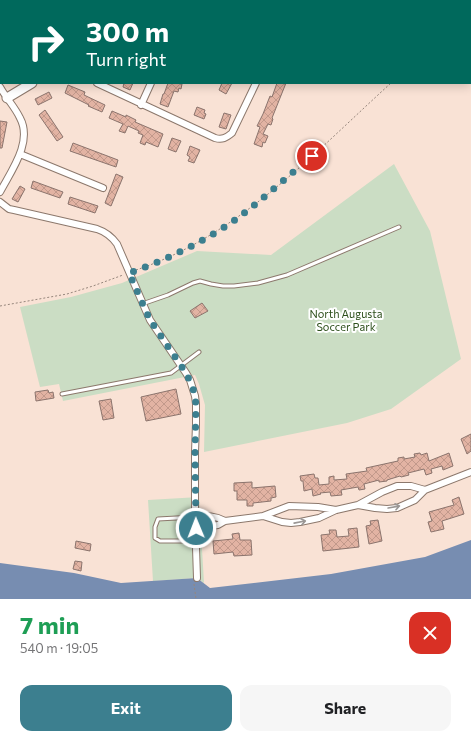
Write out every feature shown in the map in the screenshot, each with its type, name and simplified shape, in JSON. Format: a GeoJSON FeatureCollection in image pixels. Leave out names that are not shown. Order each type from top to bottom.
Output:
{"type":"FeatureCollection","features":[{"type":"Feature","properties":{"kind":"street"},"geometry":{"type":"LineString","coordinates":[[7,98],[30,84]]}},
{"type":"Feature","properties":{"kind":"street"},"geometry":{"type":"LineString","coordinates":[[99,84],[215,138],[222,139],[229,136],[234,130],[256,84]]}},
{"type":"Feature","properties":{"kind":"street"},"geometry":{"type":"LineString","coordinates":[[141,104],[151,84]]}},
{"type":"Feature","properties":{"kind":"street"},"geometry":{"type":"LineString","coordinates":[[0,87],[20,118],[25,136],[20,154],[0,192]]}},
{"type":"Feature","properties":{"kind":"street"},"geometry":{"type":"LineString","coordinates":[[20,154],[103,188]]}},
{"type":"Feature","properties":{"kind":"street"},"geometry":{"type":"LineString","coordinates":[[0,202],[9,209],[102,230],[111,236],[117,244],[150,320],[190,380],[196,404],[195,517],[197,576]]}},
{"type":"Feature","properties":{"kind":"street"},"geometry":{"type":"LineString","coordinates":[[358,504],[375,508],[397,508],[415,500],[425,490],[471,472]]}},
{"type":"Feature","properties":{"kind":"street"},"geometry":{"type":"LineString","coordinates":[[264,516],[282,522],[291,523],[319,518],[336,510],[358,504],[397,486],[411,486],[425,490]]}},
{"type":"Feature","properties":{"kind":"street"},"geometry":{"type":"LineString","coordinates":[[195,517],[214,516],[225,520],[264,516],[289,506],[318,507],[336,510]]}},
{"type":"Feature","properties":{"kind":"street"},"geometry":{"type":"LineString","coordinates":[[196,528],[218,525],[225,520]]}},
{"type":"Feature","properties":{"kind":"lane"},"geometry":{"type":"LineString","coordinates":[[142,304],[168,295],[192,283],[200,281],[223,286],[234,286],[258,283],[287,275],[399,227]]}},
{"type":"Feature","properties":{"kind":"lane"},"geometry":{"type":"LineString","coordinates":[[62,394],[171,373],[199,352]]}},
{"type":"Feature","properties":{"kind":"lane"},"geometry":{"type":"LineString","coordinates":[[195,517],[158,519],[155,527],[155,538],[160,541],[196,541]]}},
{"type":"Feature","properties":{"kind":"path"},"geometry":{"type":"LineString","coordinates":[[0,306],[67,294],[93,286],[161,261],[212,234],[234,220],[265,196],[312,156],[389,84]]}},
{"type":"Feature","properties":{"kind":"path"},"geometry":{"type":"LineString","coordinates":[[196,599],[194,576],[197,576]]}},
{"type":"Feature","properties":{"kind":"green space","name":"North Augusta Soccer Park"},"geometry":{"type":"Polygon","coordinates":[[[394,164],[430,231],[461,359],[391,409],[347,423],[204,452],[205,405],[195,375],[63,401],[59,384],[40,387],[20,307],[71,297],[122,283],[197,251],[271,255],[394,164]]]}},
{"type":"Feature","properties":{"kind":"green space"},"geometry":{"type":"Polygon","coordinates":[[[199,497],[204,583],[197,578],[153,581],[148,500],[199,497]]]}},
{"type":"Feature","properties":{"kind":"water"},"geometry":{"type":"Polygon","coordinates":[[[471,540],[471,599],[0,599],[0,563],[74,573],[121,583],[197,578],[210,588],[331,574],[425,557],[471,540]]]}},
{"type":"Feature","properties":{"kind":"building"},"geometry":{"type":"Polygon","coordinates":[[[124,84],[133,84],[130,90],[123,87],[124,84]]]}},
{"type":"Feature","properties":{"kind":"building"},"geometry":{"type":"Polygon","coordinates":[[[168,84],[182,84],[181,89],[179,88],[178,92],[174,91],[168,107],[160,104],[168,84]]]}},
{"type":"Feature","properties":{"kind":"building"},"geometry":{"type":"Polygon","coordinates":[[[222,84],[231,84],[226,94],[219,90],[222,84]]]}},
{"type":"Feature","properties":{"kind":"building"},"geometry":{"type":"Polygon","coordinates":[[[277,84],[286,84],[272,118],[271,125],[268,124],[263,134],[268,136],[265,143],[263,142],[262,147],[254,144],[260,127],[257,126],[270,96],[272,97],[277,84]]]}},
{"type":"Feature","properties":{"kind":"building"},"geometry":{"type":"Polygon","coordinates":[[[68,85],[85,92],[84,95],[105,105],[102,112],[65,93],[68,85]]]}},
{"type":"Feature","properties":{"kind":"building"},"geometry":{"type":"Polygon","coordinates":[[[49,92],[52,98],[38,105],[35,99],[49,92]]]}},
{"type":"Feature","properties":{"kind":"building"},"geometry":{"type":"Polygon","coordinates":[[[197,107],[205,110],[204,113],[206,114],[204,119],[194,115],[197,107]]]}},
{"type":"Feature","properties":{"kind":"building"},"geometry":{"type":"Polygon","coordinates":[[[45,110],[63,137],[57,141],[39,115],[45,110]]]}},
{"type":"Feature","properties":{"kind":"building"},"geometry":{"type":"Polygon","coordinates":[[[112,111],[126,117],[126,115],[136,120],[135,122],[163,134],[158,147],[146,142],[145,145],[140,143],[143,135],[138,133],[139,131],[128,126],[125,133],[119,131],[123,124],[109,118],[112,111]]]}},
{"type":"Feature","properties":{"kind":"building"},"geometry":{"type":"Polygon","coordinates":[[[224,113],[231,115],[226,129],[219,127],[224,113]]]}},
{"type":"Feature","properties":{"kind":"building"},"geometry":{"type":"Polygon","coordinates":[[[0,121],[7,122],[2,148],[0,148],[0,121]]]}},
{"type":"Feature","properties":{"kind":"building"},"geometry":{"type":"Polygon","coordinates":[[[172,138],[181,141],[176,152],[168,149],[172,138]]]}},
{"type":"Feature","properties":{"kind":"building"},"geometry":{"type":"Polygon","coordinates":[[[73,143],[118,160],[116,167],[70,151],[73,143]]]}},
{"type":"Feature","properties":{"kind":"building"},"geometry":{"type":"Polygon","coordinates":[[[190,146],[200,150],[194,163],[188,161],[190,157],[187,155],[190,146]]]}},
{"type":"Feature","properties":{"kind":"building"},"geometry":{"type":"Polygon","coordinates":[[[116,174],[123,177],[111,206],[105,203],[116,174]]]}},
{"type":"Feature","properties":{"kind":"building"},"geometry":{"type":"Polygon","coordinates":[[[33,181],[63,192],[60,198],[31,188],[33,181]]]}},
{"type":"Feature","properties":{"kind":"building"},"geometry":{"type":"Polygon","coordinates":[[[20,186],[25,189],[18,202],[12,199],[20,186]]]}},
{"type":"Feature","properties":{"kind":"building"},"geometry":{"type":"Polygon","coordinates":[[[70,197],[98,206],[95,213],[68,204],[70,197]]]}},
{"type":"Feature","properties":{"kind":"building"},"geometry":{"type":"Polygon","coordinates":[[[202,303],[208,311],[195,318],[190,311],[202,303]]]}},
{"type":"Feature","properties":{"kind":"building"},"geometry":{"type":"Polygon","coordinates":[[[176,389],[181,414],[146,421],[141,397],[176,389]]]}},
{"type":"Feature","properties":{"kind":"building"},"geometry":{"type":"Polygon","coordinates":[[[48,390],[49,393],[53,392],[54,398],[36,401],[35,392],[48,390]]]}},
{"type":"Feature","properties":{"kind":"building"},"geometry":{"type":"Polygon","coordinates":[[[111,399],[114,418],[103,420],[99,401],[111,399]]]}},
{"type":"Feature","properties":{"kind":"building"},"geometry":{"type":"Polygon","coordinates":[[[471,434],[471,451],[467,454],[461,439],[471,434]]]}},
{"type":"Feature","properties":{"kind":"building"},"geometry":{"type":"Polygon","coordinates":[[[420,453],[421,455],[427,453],[429,461],[449,453],[453,466],[443,470],[442,466],[431,469],[432,473],[426,475],[424,469],[387,481],[379,482],[379,480],[364,484],[365,489],[359,490],[358,487],[341,490],[342,495],[331,496],[330,492],[320,493],[321,494],[313,496],[312,489],[304,491],[303,481],[301,481],[300,476],[314,474],[315,478],[318,478],[319,485],[329,484],[329,477],[334,476],[334,480],[347,479],[346,474],[367,471],[366,468],[398,461],[398,458],[404,457],[404,459],[415,457],[414,454],[420,453]]]}},
{"type":"Feature","properties":{"kind":"building"},"geometry":{"type":"Polygon","coordinates":[[[252,482],[252,488],[275,486],[276,497],[271,498],[271,501],[253,503],[253,506],[247,506],[247,500],[237,500],[237,491],[234,491],[234,483],[252,482]]]}},
{"type":"Feature","properties":{"kind":"building"},"geometry":{"type":"Polygon","coordinates":[[[459,497],[464,514],[442,521],[444,529],[431,532],[428,522],[432,521],[429,512],[454,505],[452,500],[459,497]]]}},
{"type":"Feature","properties":{"kind":"building"},"geometry":{"type":"Polygon","coordinates":[[[378,520],[382,541],[369,544],[366,526],[371,525],[370,521],[378,520]]]}},
{"type":"Feature","properties":{"kind":"building"},"geometry":{"type":"Polygon","coordinates":[[[357,528],[359,547],[323,551],[321,535],[330,534],[329,530],[336,530],[337,537],[349,536],[348,529],[357,528]]]}},
{"type":"Feature","properties":{"kind":"building"},"geometry":{"type":"Polygon","coordinates":[[[239,533],[240,540],[251,540],[252,555],[234,556],[233,552],[214,554],[213,541],[233,539],[232,534],[239,533]]]}},
{"type":"Feature","properties":{"kind":"building"},"geometry":{"type":"Polygon","coordinates":[[[76,541],[91,544],[90,551],[75,548],[76,541]]]}},
{"type":"Feature","properties":{"kind":"building"},"geometry":{"type":"Polygon","coordinates":[[[75,561],[82,562],[81,571],[73,569],[75,561]]]}},
{"type":"Feature","properties":{"kind":"route"},"geometry":{"type":"LineString","coordinates":[[196,528],[196,404],[193,388],[186,373],[150,320],[129,273],[161,261],[179,252],[234,220],[312,156]]}}]}
